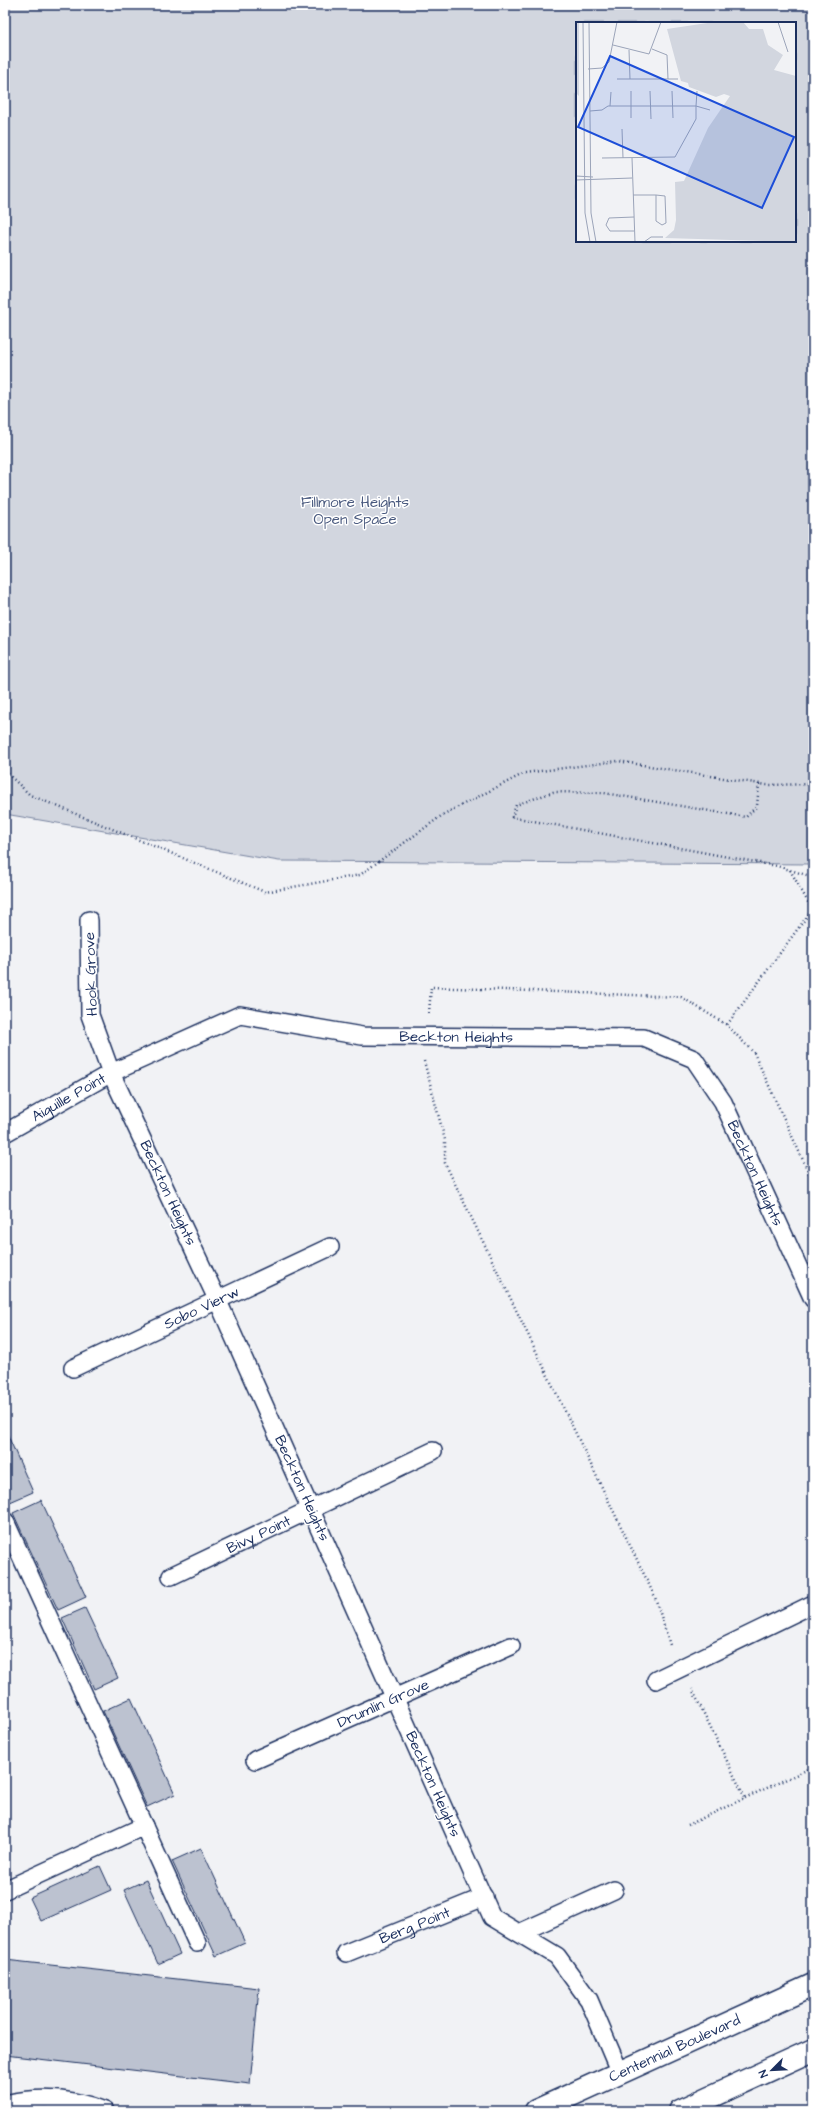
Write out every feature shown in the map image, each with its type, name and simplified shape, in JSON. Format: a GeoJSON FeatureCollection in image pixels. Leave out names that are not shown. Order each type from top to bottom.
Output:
{"type":"FeatureCollection","features":[{"type":"Feature","properties":{"kind":"main road","name":"Centennial Boulevard"},"geometry":{"type":"LineString","coordinates":[[536,2111],[813,1985]]}},
{"type":"Feature","properties":{"kind":"main road"},"geometry":{"type":"LineString","coordinates":[[680,2111],[813,2050]]}},
{"type":"Feature","properties":{"kind":"lane","name":"Hook Grove"},"geometry":{"type":"LineString","coordinates":[[89,920],[90,1015],[112,1073]]}},
{"type":"Feature","properties":{"kind":"lane","name":"Beckton Heights"},"geometry":{"type":"LineString","coordinates":[[620,2073],[588,2000],[557,1956],[492,1917],[217,1299],[112,1073],[240,1015],[362,1036],[644,1038],[694,1059],[723,1102],[813,1299]]}},
{"type":"Feature","properties":{"kind":"lane","name":"Aiguille Point"},"geometry":{"type":"LineString","coordinates":[[5,1133],[112,1073]]}},
{"type":"Feature","properties":{"kind":"lane","name":"Sobo Vierw"},"geometry":{"type":"LineString","coordinates":[[73,1368],[330,1247]]}},
{"type":"Feature","properties":{"kind":"lane","name":"Bivy Point"},"geometry":{"type":"LineString","coordinates":[[171,1576],[433,1451]]}},
{"type":"Feature","properties":{"kind":"lane"},"geometry":{"type":"LineString","coordinates":[[5,1521],[197,1943]]}},
{"type":"Feature","properties":{"kind":"lane"},"geometry":{"type":"LineString","coordinates":[[656,1680],[813,1604]]}},
{"type":"Feature","properties":{"kind":"lane","name":"Drumlin Grove"},"geometry":{"type":"LineString","coordinates":[[255,1760],[511,1646]]}},
{"type":"Feature","properties":{"kind":"lane"},"geometry":{"type":"LineString","coordinates":[[5,1890],[144,1826]]}},
{"type":"Feature","properties":{"kind":"lane"},"geometry":{"type":"LineString","coordinates":[[519,1933],[614,1890]]}},
{"type":"Feature","properties":{"kind":"lane","name":"Berg Point"},"geometry":{"type":"LineString","coordinates":[[346,1953],[484,1897]]}},
{"type":"Feature","properties":{"kind":"lane"},"geometry":{"type":"LineString","coordinates":[[5,2104],[24,2100],[62,2099],[105,2111]]}},
{"type":"Feature","properties":{"kind":"path"},"geometry":{"type":"LineString","coordinates":[[5,771],[30,796],[265,892],[360,875],[444,814],[525,774],[618,762],[759,784],[813,784]]}},
{"type":"Feature","properties":{"kind":"path"},"geometry":{"type":"LineString","coordinates":[[759,784],[757,806],[746,817],[604,793],[553,792],[516,805],[512,817],[790,870],[813,877]]}},
{"type":"Feature","properties":{"kind":"path"},"geometry":{"type":"LineString","coordinates":[[727,1025],[812,911],[790,870]]}},
{"type":"Feature","properties":{"kind":"path"},"geometry":{"type":"LineString","coordinates":[[745,1798],[670,1644],[655,1597],[445,1163],[445,1140],[424,1063],[431,987],[681,997],[727,1025],[754,1053],[813,1182]]}},
{"type":"Feature","properties":{"kind":"path"},"geometry":{"type":"LineString","coordinates":[[688,1825],[813,1767]]}},
{"type":"Feature","properties":{"kind":"green space","name":"Fillmore Heights Open Space"},"geometry":{"type":"Polygon","coordinates":[[[5,5],[813,5],[813,864],[279,861],[5,814],[5,5]]]}},
{"type":"Feature","properties":{"kind":"building"},"geometry":{"type":"Polygon","coordinates":[[[5,1429],[33,1492],[10,1502],[5,1491],[5,1429]]]}},
{"type":"Feature","properties":{"kind":"building"},"geometry":{"type":"Polygon","coordinates":[[[41,1500],[86,1597],[58,1610],[13,1513],[41,1500]]]}},
{"type":"Feature","properties":{"kind":"building"},"geometry":{"type":"Polygon","coordinates":[[[85,1608],[118,1678],[94,1689],[62,1618],[85,1608]]]}},
{"type":"Feature","properties":{"kind":"building"},"geometry":{"type":"Polygon","coordinates":[[[131,1698],[175,1794],[147,1807],[103,1711],[131,1698]]]}},
{"type":"Feature","properties":{"kind":"building"},"geometry":{"type":"Polygon","coordinates":[[[201,1848],[245,1943],[216,1956],[172,1861],[201,1848]]]}},
{"type":"Feature","properties":{"kind":"building"},"geometry":{"type":"Polygon","coordinates":[[[100,1866],[111,1890],[41,1921],[30,1898],[100,1866]]]}},
{"type":"Feature","properties":{"kind":"building"},"geometry":{"type":"Polygon","coordinates":[[[146,1880],[180,1954],[158,1964],[124,1890],[146,1880]]]}},
{"type":"Feature","properties":{"kind":"building"},"geometry":{"type":"Polygon","coordinates":[[[5,1960],[259,1988],[250,2084],[5,2055],[5,1960]]]}}]}
